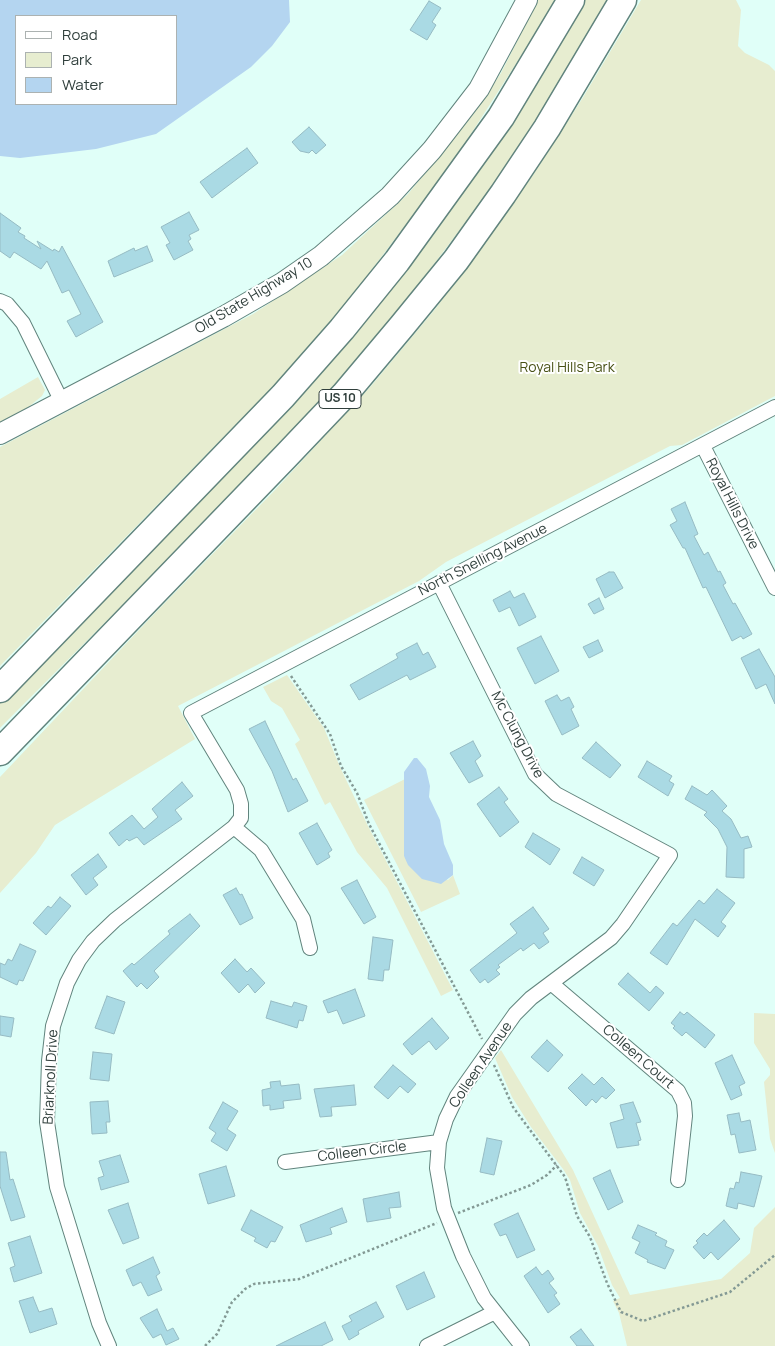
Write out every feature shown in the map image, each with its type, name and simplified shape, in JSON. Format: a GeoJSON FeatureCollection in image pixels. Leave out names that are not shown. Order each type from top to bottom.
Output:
{"type":"FeatureCollection","features":[{"type":"Feature","properties":{"kind":"highway"},"geometry":{"type":"LineString","coordinates":[[0,689],[283,396],[342,329],[397,261],[501,117],[571,0]]}},
{"type":"Feature","properties":{"kind":"highway","name":"US 10"},"geometry":{"type":"LineString","coordinates":[[0,752],[344,395],[402,326],[456,260],[503,194],[547,128],[623,0]]}},
{"type":"Feature","properties":{"kind":"street","name":"Old State Highway 10"},"geometry":{"type":"LineString","coordinates":[[0,434],[223,317],[282,283],[321,256],[359,224],[421,163],[452,125],[479,88],[527,0]]}},
{"type":"Feature","properties":{"kind":"street"},"geometry":{"type":"LineString","coordinates":[[0,301],[7,304],[23,323],[62,402]]}},
{"type":"Feature","properties":{"kind":"street","name":"North Snelling Avenue"},"geometry":{"type":"LineString","coordinates":[[234,827],[241,818],[241,804],[237,790],[191,713],[775,407]]}},
{"type":"Feature","properties":{"kind":"street","name":"Royal Hills Drive"},"geometry":{"type":"LineString","coordinates":[[703,446],[775,588]]}},
{"type":"Feature","properties":{"kind":"street","name":"Mc Clung Drive"},"geometry":{"type":"LineString","coordinates":[[440,582],[535,774],[556,794],[670,855]]}},
{"type":"Feature","properties":{"kind":"street"},"geometry":{"type":"LineString","coordinates":[[234,827],[262,850],[303,919],[310,948]]}},
{"type":"Feature","properties":{"kind":"street","name":"Briarknoll Drive"},"geometry":{"type":"LineString","coordinates":[[105,1345],[57,1187],[47,1122],[49,1061],[57,1007],[79,960],[93,941],[114,920],[234,827]]}},
{"type":"Feature","properties":{"kind":"street","name":"Colleen Avenue"},"geometry":{"type":"LineString","coordinates":[[522,1346],[495,1312],[473,1277],[448,1218],[439,1188],[437,1168],[439,1142],[446,1118],[457,1096],[515,1014],[551,983],[611,938],[623,924],[670,855]]}},
{"type":"Feature","properties":{"kind":"street","name":"Colleen Court"},"geometry":{"type":"LineString","coordinates":[[551,983],[678,1091],[684,1103],[685,1116],[678,1180]]}},
{"type":"Feature","properties":{"kind":"street","name":"Colleen Circle"},"geometry":{"type":"LineString","coordinates":[[285,1162],[439,1142]]}},
{"type":"Feature","properties":{"kind":"street"},"geometry":{"type":"LineString","coordinates":[[427,1346],[495,1312]]}},
{"type":"Feature","properties":{"kind":"path"},"geometry":{"type":"LineString","coordinates":[[205,1346],[218,1334],[232,1302],[245,1288],[254,1284],[299,1279],[531,1184],[547,1175],[557,1165]]}},
{"type":"Feature","properties":{"kind":"green space"},"geometry":{"type":"Polygon","coordinates":[[[538,0],[557,0],[451,165],[348,301],[287,372],[0,666],[0,447],[253,314],[342,255],[408,194],[474,113],[501,73],[538,0]]]}},
{"type":"Feature","properties":{"kind":"green space"},"geometry":{"type":"Polygon","coordinates":[[[585,0],[610,0],[541,115],[493,186],[382,333],[266,461],[0,728],[0,701],[230,466],[537,80],[585,0]]]}},
{"type":"Feature","properties":{"kind":"green space","name":"Royal Hills Park"},"geometry":{"type":"Polygon","coordinates":[[[641,0],[736,0],[741,10],[738,46],[745,53],[769,65],[775,71],[775,396],[682,445],[670,446],[446,562],[419,581],[178,706],[195,739],[55,825],[36,853],[0,893],[0,777],[274,491],[371,386],[436,308],[533,175],[582,99],[641,0]]]}},
{"type":"Feature","properties":{"kind":"green space"},"geometry":{"type":"Polygon","coordinates":[[[38,377],[45,390],[42,396],[26,409],[0,422],[0,399],[38,377]]]}},
{"type":"Feature","properties":{"kind":"green space"},"geometry":{"type":"Polygon","coordinates":[[[287,675],[324,728],[368,826],[453,990],[441,996],[387,888],[357,852],[330,802],[325,805],[295,744],[300,740],[282,708],[271,701],[263,687],[287,675]]]}},
{"type":"Feature","properties":{"kind":"green space"},"geometry":{"type":"Polygon","coordinates":[[[405,779],[404,856],[448,880],[453,875],[460,894],[421,912],[364,800],[405,779]]]}},
{"type":"Feature","properties":{"kind":"green space"},"geometry":{"type":"Polygon","coordinates":[[[754,1013],[775,1014],[775,1153],[770,1139],[764,1082],[770,1075],[770,1069],[754,1043],[754,1013]]]}},
{"type":"Feature","properties":{"kind":"green space"},"geometry":{"type":"Polygon","coordinates":[[[501,1050],[573,1170],[630,1295],[721,1279],[750,1253],[754,1228],[775,1207],[775,1346],[627,1346],[619,1313],[613,1301],[620,1298],[612,1285],[598,1246],[580,1213],[570,1180],[531,1127],[512,1097],[495,1058],[501,1050]]]}},
{"type":"Feature","properties":{"kind":"water"},"geometry":{"type":"Polygon","coordinates":[[[0,0],[289,0],[290,22],[272,46],[251,67],[156,134],[96,149],[20,158],[0,156],[0,0]]]}},
{"type":"Feature","properties":{"kind":"water"},"geometry":{"type":"Polygon","coordinates":[[[414,758],[417,758],[426,769],[430,786],[429,797],[440,820],[444,844],[453,865],[453,875],[441,884],[422,879],[408,865],[404,856],[404,772],[414,758]]]}},
{"type":"Feature","properties":{"kind":"building"},"geometry":{"type":"Polygon","coordinates":[[[429,1],[441,8],[432,22],[436,25],[427,40],[410,30],[429,1]]]}},
{"type":"Feature","properties":{"kind":"building"},"geometry":{"type":"Polygon","coordinates":[[[309,127],[326,145],[316,154],[312,150],[309,153],[300,151],[292,142],[309,127]]]}},
{"type":"Feature","properties":{"kind":"building"},"geometry":{"type":"Polygon","coordinates":[[[247,148],[258,163],[212,198],[200,182],[247,148]]]}},
{"type":"Feature","properties":{"kind":"building"},"geometry":{"type":"Polygon","coordinates":[[[189,212],[199,230],[189,235],[191,239],[188,241],[193,250],[174,260],[166,245],[170,243],[161,227],[189,212]]]}},
{"type":"Feature","properties":{"kind":"building"},"geometry":{"type":"Polygon","coordinates":[[[0,213],[21,228],[18,232],[25,236],[24,238],[41,249],[37,241],[53,251],[54,249],[59,252],[62,246],[103,322],[76,337],[67,321],[81,314],[69,290],[62,293],[47,261],[41,269],[14,252],[10,258],[0,251],[0,213]]]}},
{"type":"Feature","properties":{"kind":"building"},"geometry":{"type":"Polygon","coordinates":[[[147,246],[153,261],[114,277],[108,261],[134,248],[135,251],[147,246]]]}},
{"type":"Feature","properties":{"kind":"building"},"geometry":{"type":"Polygon","coordinates":[[[685,502],[698,534],[694,536],[704,555],[708,552],[718,572],[720,571],[726,583],[723,585],[752,634],[743,639],[741,636],[732,641],[706,587],[703,588],[685,548],[683,548],[670,525],[677,521],[671,509],[685,502]]]}},
{"type":"Feature","properties":{"kind":"building"},"geometry":{"type":"Polygon","coordinates":[[[609,572],[614,572],[623,588],[605,598],[596,579],[609,572]]]}},
{"type":"Feature","properties":{"kind":"building"},"geometry":{"type":"Polygon","coordinates":[[[510,591],[514,598],[524,593],[536,617],[519,626],[510,607],[499,612],[493,600],[510,591]]]}},
{"type":"Feature","properties":{"kind":"building"},"geometry":{"type":"Polygon","coordinates":[[[599,598],[604,609],[594,614],[588,604],[599,598]]]}},
{"type":"Feature","properties":{"kind":"building"},"geometry":{"type":"Polygon","coordinates":[[[541,636],[559,671],[535,684],[517,648],[541,636]]]}},
{"type":"Feature","properties":{"kind":"building"},"geometry":{"type":"Polygon","coordinates":[[[598,640],[603,651],[589,658],[583,647],[598,640]]]}},
{"type":"Feature","properties":{"kind":"building"},"geometry":{"type":"Polygon","coordinates":[[[417,643],[423,655],[428,652],[436,667],[410,680],[407,675],[359,700],[350,685],[398,658],[396,654],[417,643]]]}},
{"type":"Feature","properties":{"kind":"building"},"geometry":{"type":"Polygon","coordinates":[[[759,649],[775,677],[775,704],[766,684],[756,689],[741,658],[759,649]]]}},
{"type":"Feature","properties":{"kind":"building"},"geometry":{"type":"Polygon","coordinates":[[[557,695],[561,701],[569,697],[574,707],[571,709],[579,726],[562,735],[545,701],[557,695]]]}},
{"type":"Feature","properties":{"kind":"building"},"geometry":{"type":"Polygon","coordinates":[[[265,721],[293,780],[296,778],[308,801],[288,812],[272,771],[249,729],[265,721]]]}},
{"type":"Feature","properties":{"kind":"building"},"geometry":{"type":"Polygon","coordinates":[[[473,741],[481,756],[475,761],[483,776],[469,783],[450,753],[473,741]]]}},
{"type":"Feature","properties":{"kind":"building"},"geometry":{"type":"Polygon","coordinates":[[[596,742],[621,765],[610,778],[582,758],[596,742]]]}},
{"type":"Feature","properties":{"kind":"building"},"geometry":{"type":"Polygon","coordinates":[[[647,761],[672,776],[669,781],[674,784],[668,796],[638,777],[647,761]]]}},
{"type":"Feature","properties":{"kind":"building"},"geometry":{"type":"Polygon","coordinates":[[[182,782],[193,796],[175,810],[182,819],[144,845],[137,837],[129,841],[127,839],[119,846],[109,833],[132,815],[144,829],[158,817],[152,809],[182,782]]]}},
{"type":"Feature","properties":{"kind":"building"},"geometry":{"type":"Polygon","coordinates":[[[692,786],[707,795],[712,790],[727,806],[722,811],[731,819],[741,838],[748,836],[752,847],[744,849],[744,878],[726,877],[727,847],[718,829],[704,815],[707,812],[685,799],[692,786]]]}},
{"type":"Feature","properties":{"kind":"building"},"geometry":{"type":"Polygon","coordinates":[[[499,787],[508,799],[504,802],[519,822],[500,837],[477,804],[499,787]]]}},
{"type":"Feature","properties":{"kind":"building"},"geometry":{"type":"Polygon","coordinates":[[[317,823],[332,850],[328,853],[330,857],[317,865],[299,833],[317,823]]]}},
{"type":"Feature","properties":{"kind":"building"},"geometry":{"type":"Polygon","coordinates":[[[533,833],[560,849],[550,865],[525,847],[533,833]]]}},
{"type":"Feature","properties":{"kind":"building"},"geometry":{"type":"Polygon","coordinates":[[[98,854],[107,867],[93,878],[98,885],[86,895],[71,875],[98,854]]]}},
{"type":"Feature","properties":{"kind":"building"},"geometry":{"type":"Polygon","coordinates":[[[582,857],[604,870],[594,886],[573,873],[582,857]]]}},
{"type":"Feature","properties":{"kind":"building"},"geometry":{"type":"Polygon","coordinates":[[[357,880],[376,917],[364,924],[341,888],[357,880]]]}},
{"type":"Feature","properties":{"kind":"building"},"geometry":{"type":"Polygon","coordinates":[[[236,888],[240,895],[242,894],[253,918],[240,925],[223,895],[236,888]]]}},
{"type":"Feature","properties":{"kind":"building"},"geometry":{"type":"Polygon","coordinates":[[[717,889],[735,903],[721,922],[726,926],[718,937],[695,919],[667,965],[650,953],[673,923],[677,926],[699,900],[704,904],[717,889]]]}},
{"type":"Feature","properties":{"kind":"building"},"geometry":{"type":"Polygon","coordinates":[[[60,897],[71,906],[46,935],[33,923],[48,906],[51,908],[60,897]]]}},
{"type":"Feature","properties":{"kind":"building"},"geometry":{"type":"Polygon","coordinates":[[[533,907],[549,929],[543,933],[549,942],[539,949],[534,943],[523,951],[521,948],[498,965],[500,967],[496,970],[500,974],[488,983],[485,979],[480,983],[470,970],[517,933],[510,924],[533,907]]]}},
{"type":"Feature","properties":{"kind":"building"},"geometry":{"type":"Polygon","coordinates":[[[190,914],[200,926],[154,971],[159,977],[147,989],[141,983],[137,987],[123,971],[132,963],[134,965],[170,934],[168,931],[190,914]]]}},
{"type":"Feature","properties":{"kind":"building"},"geometry":{"type":"Polygon","coordinates":[[[373,937],[393,940],[389,970],[384,970],[383,981],[368,979],[373,937]]]}},
{"type":"Feature","properties":{"kind":"building"},"geometry":{"type":"Polygon","coordinates":[[[20,944],[36,951],[23,981],[19,980],[17,985],[0,977],[0,963],[5,965],[8,959],[12,961],[20,944]]]}},
{"type":"Feature","properties":{"kind":"building"},"geometry":{"type":"Polygon","coordinates":[[[235,959],[247,972],[251,968],[265,983],[255,993],[248,984],[239,993],[221,973],[235,959]]]}},
{"type":"Feature","properties":{"kind":"building"},"geometry":{"type":"Polygon","coordinates":[[[628,973],[650,993],[656,986],[664,993],[649,1011],[618,984],[628,973]]]}},
{"type":"Feature","properties":{"kind":"building"},"geometry":{"type":"Polygon","coordinates":[[[355,989],[365,1016],[343,1024],[337,1010],[328,1013],[323,1001],[355,989]]]}},
{"type":"Feature","properties":{"kind":"building"},"geometry":{"type":"Polygon","coordinates":[[[107,996],[125,1002],[114,1034],[95,1028],[107,996]]]}},
{"type":"Feature","properties":{"kind":"building"},"geometry":{"type":"Polygon","coordinates":[[[271,1001],[292,1007],[294,1002],[307,1006],[303,1021],[299,1020],[297,1028],[266,1018],[271,1001]]]}},
{"type":"Feature","properties":{"kind":"building"},"geometry":{"type":"Polygon","coordinates":[[[680,1012],[684,1015],[687,1012],[715,1035],[705,1048],[686,1032],[682,1036],[673,1028],[675,1026],[671,1023],[680,1012]]]}},
{"type":"Feature","properties":{"kind":"building"},"geometry":{"type":"Polygon","coordinates":[[[0,1016],[14,1018],[11,1037],[0,1035],[0,1016]]]}},
{"type":"Feature","properties":{"kind":"building"},"geometry":{"type":"Polygon","coordinates":[[[432,1018],[449,1038],[436,1050],[429,1041],[412,1055],[403,1044],[432,1018]]]}},
{"type":"Feature","properties":{"kind":"building"},"geometry":{"type":"Polygon","coordinates":[[[547,1040],[563,1055],[548,1072],[531,1057],[547,1040]]]}},
{"type":"Feature","properties":{"kind":"building"},"geometry":{"type":"Polygon","coordinates":[[[93,1052],[112,1054],[109,1081],[90,1079],[93,1052]]]}},
{"type":"Feature","properties":{"kind":"building"},"geometry":{"type":"Polygon","coordinates":[[[732,1055],[745,1083],[739,1086],[742,1095],[731,1100],[715,1063],[732,1055]]]}},
{"type":"Feature","properties":{"kind":"building"},"geometry":{"type":"Polygon","coordinates":[[[393,1065],[416,1084],[408,1093],[400,1086],[388,1099],[374,1087],[393,1065]]]}},
{"type":"Feature","properties":{"kind":"building"},"geometry":{"type":"Polygon","coordinates":[[[582,1074],[594,1085],[602,1077],[615,1090],[606,1099],[602,1096],[596,1103],[592,1099],[586,1106],[568,1088],[582,1074]]]}},
{"type":"Feature","properties":{"kind":"building"},"geometry":{"type":"Polygon","coordinates":[[[280,1081],[281,1086],[299,1084],[301,1099],[283,1101],[284,1108],[270,1110],[270,1105],[263,1106],[262,1090],[271,1088],[270,1082],[280,1081]]]}},
{"type":"Feature","properties":{"kind":"building"},"geometry":{"type":"Polygon","coordinates":[[[354,1085],[356,1105],[331,1107],[332,1116],[320,1117],[314,1089],[354,1085]]]}},
{"type":"Feature","properties":{"kind":"building"},"geometry":{"type":"Polygon","coordinates":[[[108,1101],[110,1122],[106,1122],[107,1133],[92,1134],[90,1102],[108,1101]]]}},
{"type":"Feature","properties":{"kind":"building"},"geometry":{"type":"Polygon","coordinates":[[[223,1102],[238,1111],[227,1129],[236,1135],[227,1151],[211,1141],[216,1133],[209,1128],[223,1102]]]}},
{"type":"Feature","properties":{"kind":"building"},"geometry":{"type":"Polygon","coordinates":[[[633,1102],[641,1122],[636,1123],[641,1140],[638,1141],[639,1145],[617,1148],[610,1123],[624,1119],[620,1105],[633,1102]]]}},
{"type":"Feature","properties":{"kind":"building"},"geometry":{"type":"Polygon","coordinates":[[[739,1113],[741,1122],[750,1120],[756,1150],[739,1153],[735,1134],[731,1135],[727,1115],[739,1113]]]}},
{"type":"Feature","properties":{"kind":"building"},"geometry":{"type":"Polygon","coordinates":[[[487,1138],[502,1141],[494,1175],[480,1172],[487,1138]]]}},
{"type":"Feature","properties":{"kind":"building"},"geometry":{"type":"Polygon","coordinates":[[[0,1152],[6,1152],[10,1180],[13,1179],[25,1217],[11,1221],[0,1186],[0,1152]]]}},
{"type":"Feature","properties":{"kind":"building"},"geometry":{"type":"Polygon","coordinates":[[[120,1155],[129,1182],[101,1190],[98,1178],[104,1176],[99,1161],[120,1155]]]}},
{"type":"Feature","properties":{"kind":"building"},"geometry":{"type":"Polygon","coordinates":[[[226,1166],[235,1196],[208,1204],[199,1174],[226,1166]]]}},
{"type":"Feature","properties":{"kind":"building"},"geometry":{"type":"Polygon","coordinates":[[[610,1170],[623,1202],[608,1210],[593,1178],[610,1170]]]}},
{"type":"Feature","properties":{"kind":"building"},"geometry":{"type":"Polygon","coordinates":[[[741,1172],[762,1176],[754,1207],[738,1203],[737,1209],[726,1206],[730,1188],[734,1189],[736,1182],[739,1183],[741,1172]]]}},
{"type":"Feature","properties":{"kind":"building"},"geometry":{"type":"Polygon","coordinates":[[[399,1192],[401,1207],[389,1208],[391,1218],[367,1222],[363,1199],[399,1192]]]}},
{"type":"Feature","properties":{"kind":"building"},"geometry":{"type":"Polygon","coordinates":[[[128,1203],[139,1238],[123,1244],[108,1210],[128,1203]]]}},
{"type":"Feature","properties":{"kind":"building"},"geometry":{"type":"Polygon","coordinates":[[[342,1208],[347,1222],[330,1228],[332,1234],[306,1242],[300,1225],[342,1208]]]}},
{"type":"Feature","properties":{"kind":"building"},"geometry":{"type":"Polygon","coordinates":[[[251,1210],[283,1227],[275,1242],[271,1241],[267,1248],[254,1241],[256,1238],[241,1230],[251,1210]]]}},
{"type":"Feature","properties":{"kind":"building"},"geometry":{"type":"Polygon","coordinates":[[[518,1213],[535,1250],[517,1258],[506,1234],[500,1236],[494,1224],[518,1213]]]}},
{"type":"Feature","properties":{"kind":"building"},"geometry":{"type":"Polygon","coordinates":[[[724,1220],[740,1239],[718,1260],[711,1252],[704,1259],[693,1247],[698,1243],[696,1241],[704,1233],[707,1236],[724,1220]]]}},
{"type":"Feature","properties":{"kind":"building"},"geometry":{"type":"Polygon","coordinates":[[[638,1225],[657,1233],[655,1235],[667,1241],[665,1246],[674,1250],[665,1269],[647,1262],[648,1260],[635,1253],[640,1242],[632,1238],[638,1225]]]}},
{"type":"Feature","properties":{"kind":"building"},"geometry":{"type":"Polygon","coordinates":[[[30,1236],[42,1273],[14,1282],[10,1268],[15,1266],[8,1243],[30,1236]]]}},
{"type":"Feature","properties":{"kind":"building"},"geometry":{"type":"Polygon","coordinates":[[[153,1257],[160,1273],[156,1276],[162,1290],[148,1296],[141,1282],[133,1286],[126,1270],[153,1257]]]}},
{"type":"Feature","properties":{"kind":"building"},"geometry":{"type":"Polygon","coordinates":[[[536,1267],[542,1275],[548,1270],[554,1279],[549,1283],[557,1293],[554,1295],[560,1304],[548,1313],[524,1276],[536,1267]]]}},
{"type":"Feature","properties":{"kind":"building"},"geometry":{"type":"Polygon","coordinates":[[[424,1272],[435,1297],[407,1310],[396,1286],[424,1272]]]}},
{"type":"Feature","properties":{"kind":"building"},"geometry":{"type":"Polygon","coordinates":[[[33,1297],[39,1312],[52,1308],[57,1324],[30,1333],[19,1301],[33,1297]]]}},
{"type":"Feature","properties":{"kind":"building"},"geometry":{"type":"Polygon","coordinates":[[[376,1302],[384,1317],[358,1331],[359,1334],[349,1340],[342,1326],[352,1321],[349,1316],[376,1302]]]}},
{"type":"Feature","properties":{"kind":"building"},"geometry":{"type":"Polygon","coordinates":[[[157,1309],[167,1331],[173,1328],[179,1339],[166,1345],[161,1334],[153,1338],[140,1318],[157,1309]]]}},
{"type":"Feature","properties":{"kind":"building"},"geometry":{"type":"Polygon","coordinates":[[[325,1322],[333,1340],[321,1346],[276,1346],[325,1322]]]}},
{"type":"Feature","properties":{"kind":"building"},"geometry":{"type":"Polygon","coordinates":[[[581,1329],[594,1346],[577,1346],[570,1337],[581,1329]]]}}]}
